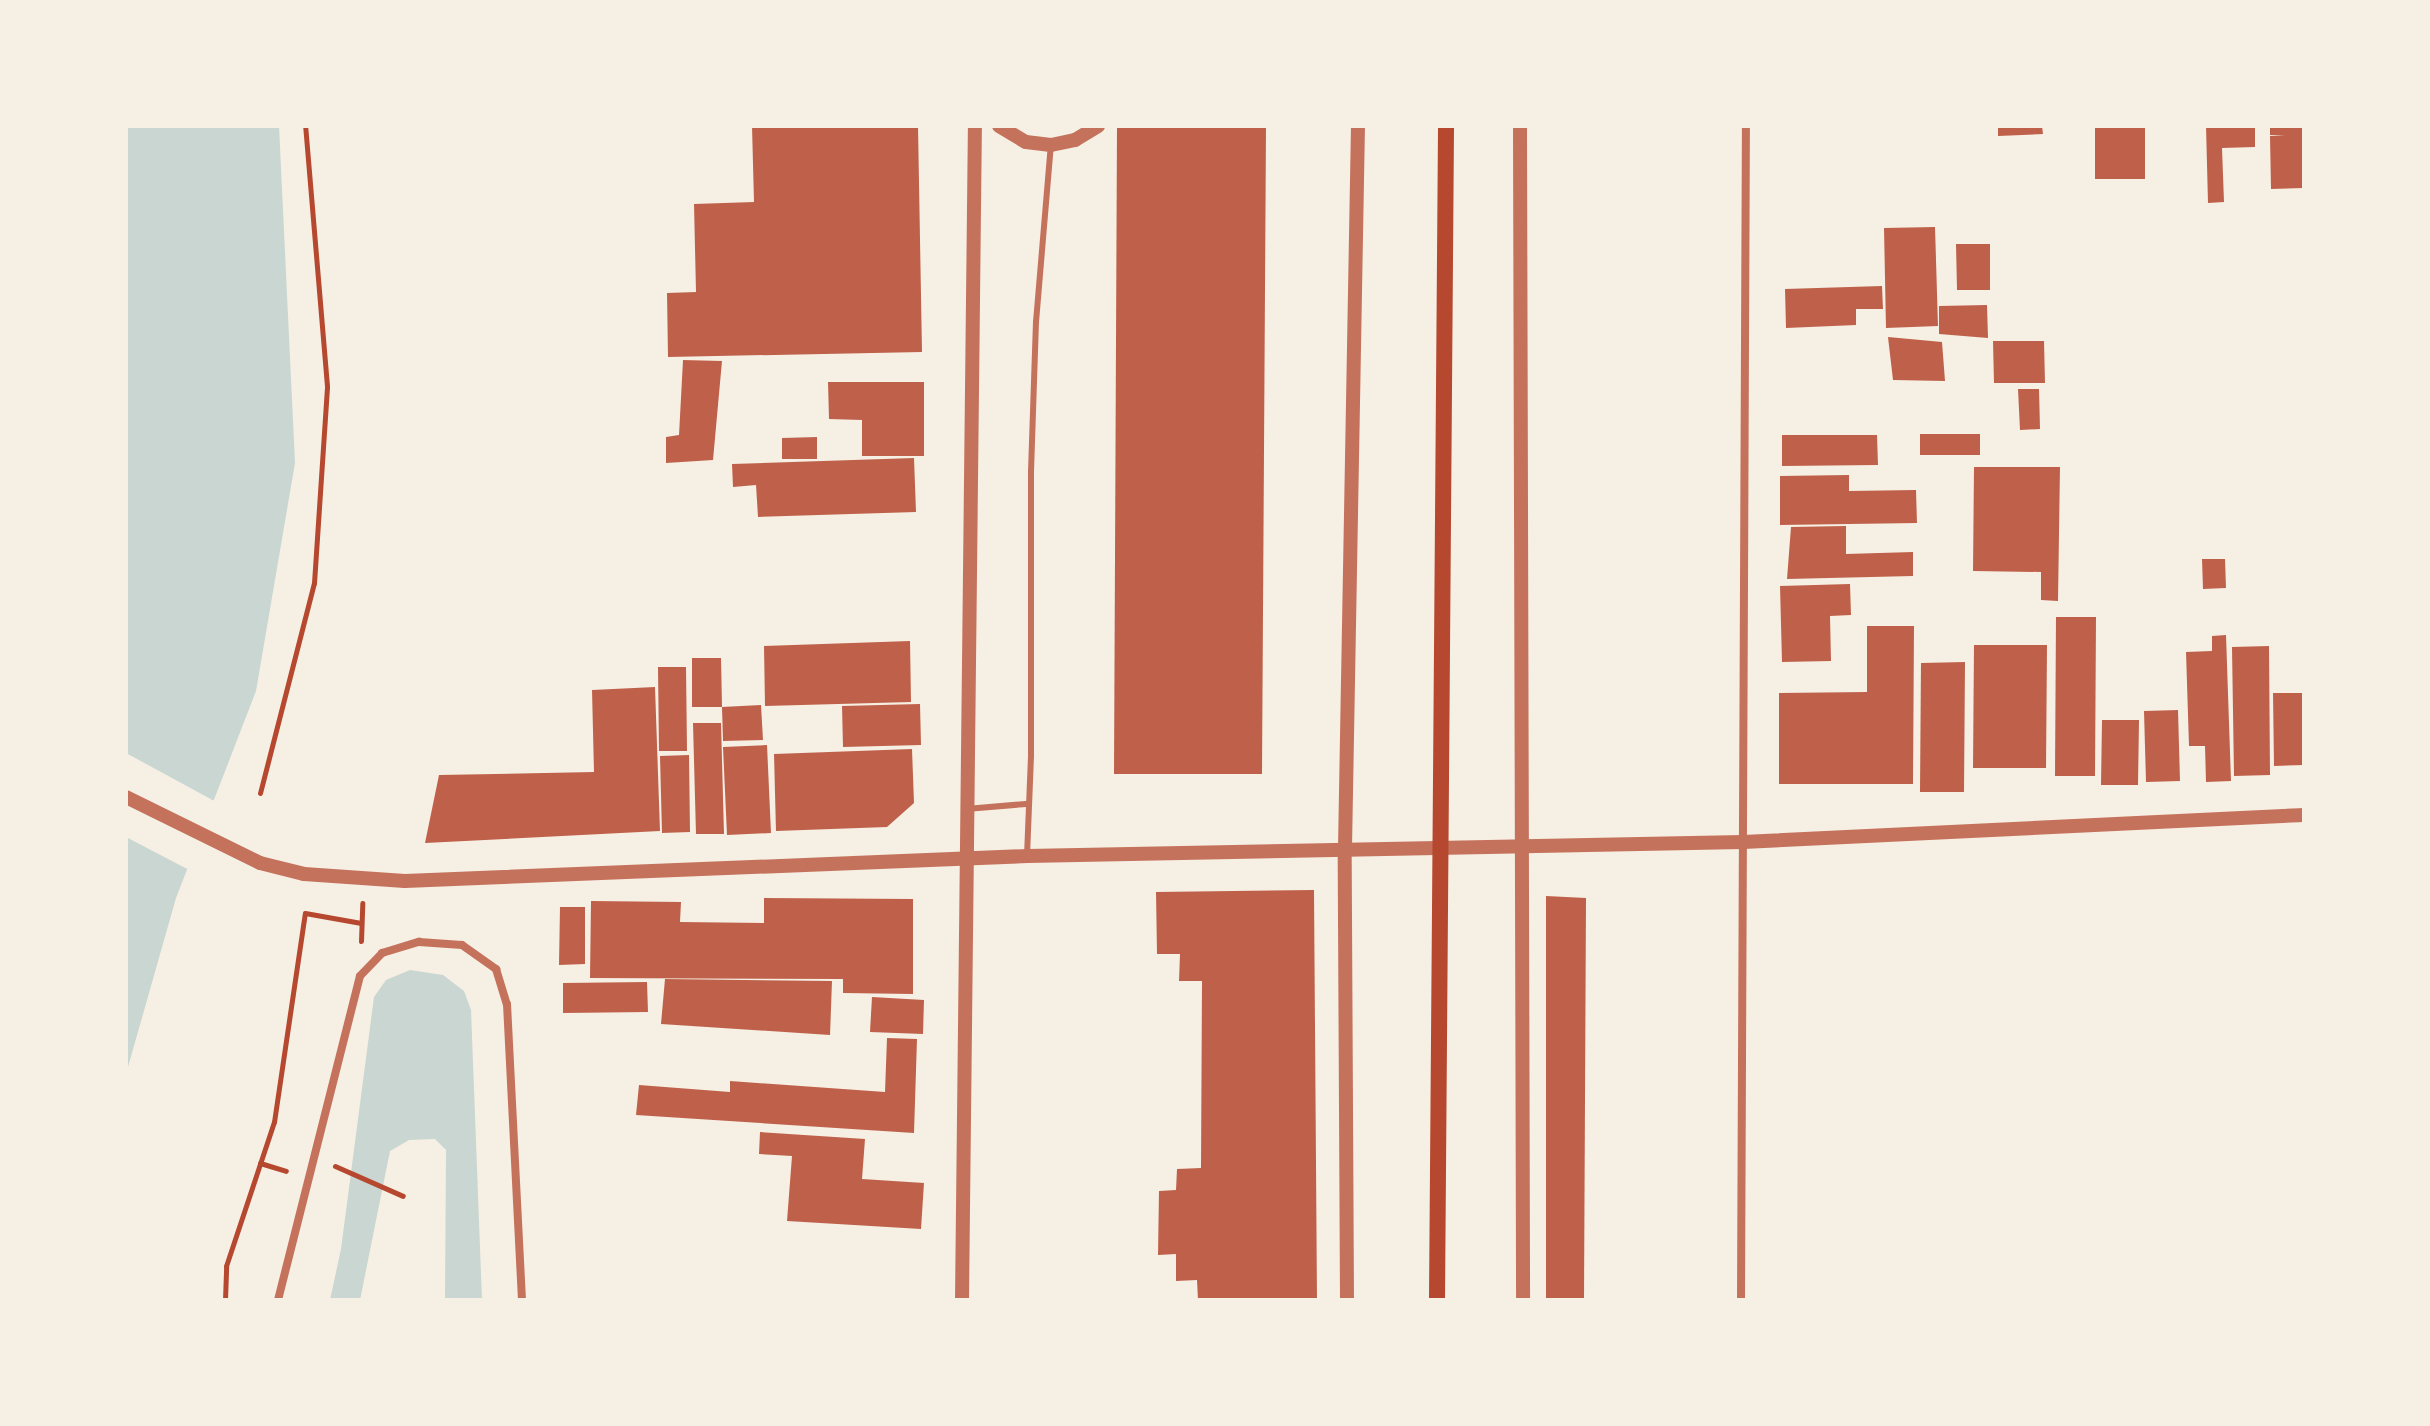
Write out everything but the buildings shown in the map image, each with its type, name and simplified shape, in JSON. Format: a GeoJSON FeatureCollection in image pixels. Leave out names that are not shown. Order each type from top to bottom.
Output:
{"type":"FeatureCollection","features":[{"type":"Feature","properties":{"kind":"main road"},"geometry":{"type":"LineString","coordinates":[[1437,1300],[1446,126]]}},
{"type":"Feature","properties":{"kind":"street"},"geometry":{"type":"LineString","coordinates":[[962,1300],[975,126]]}},
{"type":"Feature","properties":{"kind":"street"},"geometry":{"type":"LineString","coordinates":[[999,126],[1026,142],[1051,145],[1075,140],[1098,126]]}},
{"type":"Feature","properties":{"kind":"street"},"geometry":{"type":"LineString","coordinates":[[1347,1300],[1345,848],[1358,126]]}},
{"type":"Feature","properties":{"kind":"street"},"geometry":{"type":"LineString","coordinates":[[1520,126],[1523,1300]]}},
{"type":"Feature","properties":{"kind":"street"},"geometry":{"type":"LineString","coordinates":[[1741,1300],[1746,126]]}},
{"type":"Feature","properties":{"kind":"street"},"geometry":{"type":"LineString","coordinates":[[126,797],[260,863],[292,872],[405,881],[968,861],[1027,856],[1441,845],[1743,842],[2304,815]]}},
{"type":"Feature","properties":{"kind":"street"},"geometry":{"type":"LineString","coordinates":[[278,1300],[360,976],[382,953],[419,942],[462,945],[496,969],[507,1004],[522,1300]]}},
{"type":"Feature","properties":{"kind":"lane"},"geometry":{"type":"LineString","coordinates":[[1027,856],[1036,322],[1051,145]]}},
{"type":"Feature","properties":{"kind":"lane"},"geometry":{"type":"LineString","coordinates":[[966,809],[1026,804]]}},
{"type":"Feature","properties":{"kind":"path"},"geometry":{"type":"LineString","coordinates":[[260,793],[314,583],[327,386],[305,126]]}},
{"type":"Feature","properties":{"kind":"path"},"geometry":{"type":"LineString","coordinates":[[363,895],[361,952],[367,969]]}},
{"type":"Feature","properties":{"kind":"path"},"geometry":{"type":"LineString","coordinates":[[225,1300],[226,1266],[274,1122],[305,913],[361,923]]}},
{"type":"Feature","properties":{"kind":"path"},"geometry":{"type":"LineString","coordinates":[[344,1169],[403,1196]]}},
{"type":"Feature","properties":{"kind":"shaded area"},"geometry":{"type":"Polygon","coordinates":[[[126,126],[279,126],[295,463],[256,691],[176,898],[126,1074],[126,126]]]}},
{"type":"Feature","properties":{"kind":"shaded area"},"geometry":{"type":"Polygon","coordinates":[[[410,970],[443,975],[464,991],[471,1010],[482,1300],[445,1300],[446,1150],[435,1139],[409,1140],[390,1151],[360,1300],[330,1300],[341,1249],[374,997],[386,980],[410,970]]]}},
{"type":"Feature","properties":{"kind":"pier"},"geometry":{"type":"Polygon","coordinates":[[[126,753],[218,803],[191,871],[126,837],[126,753]]]}}]}
